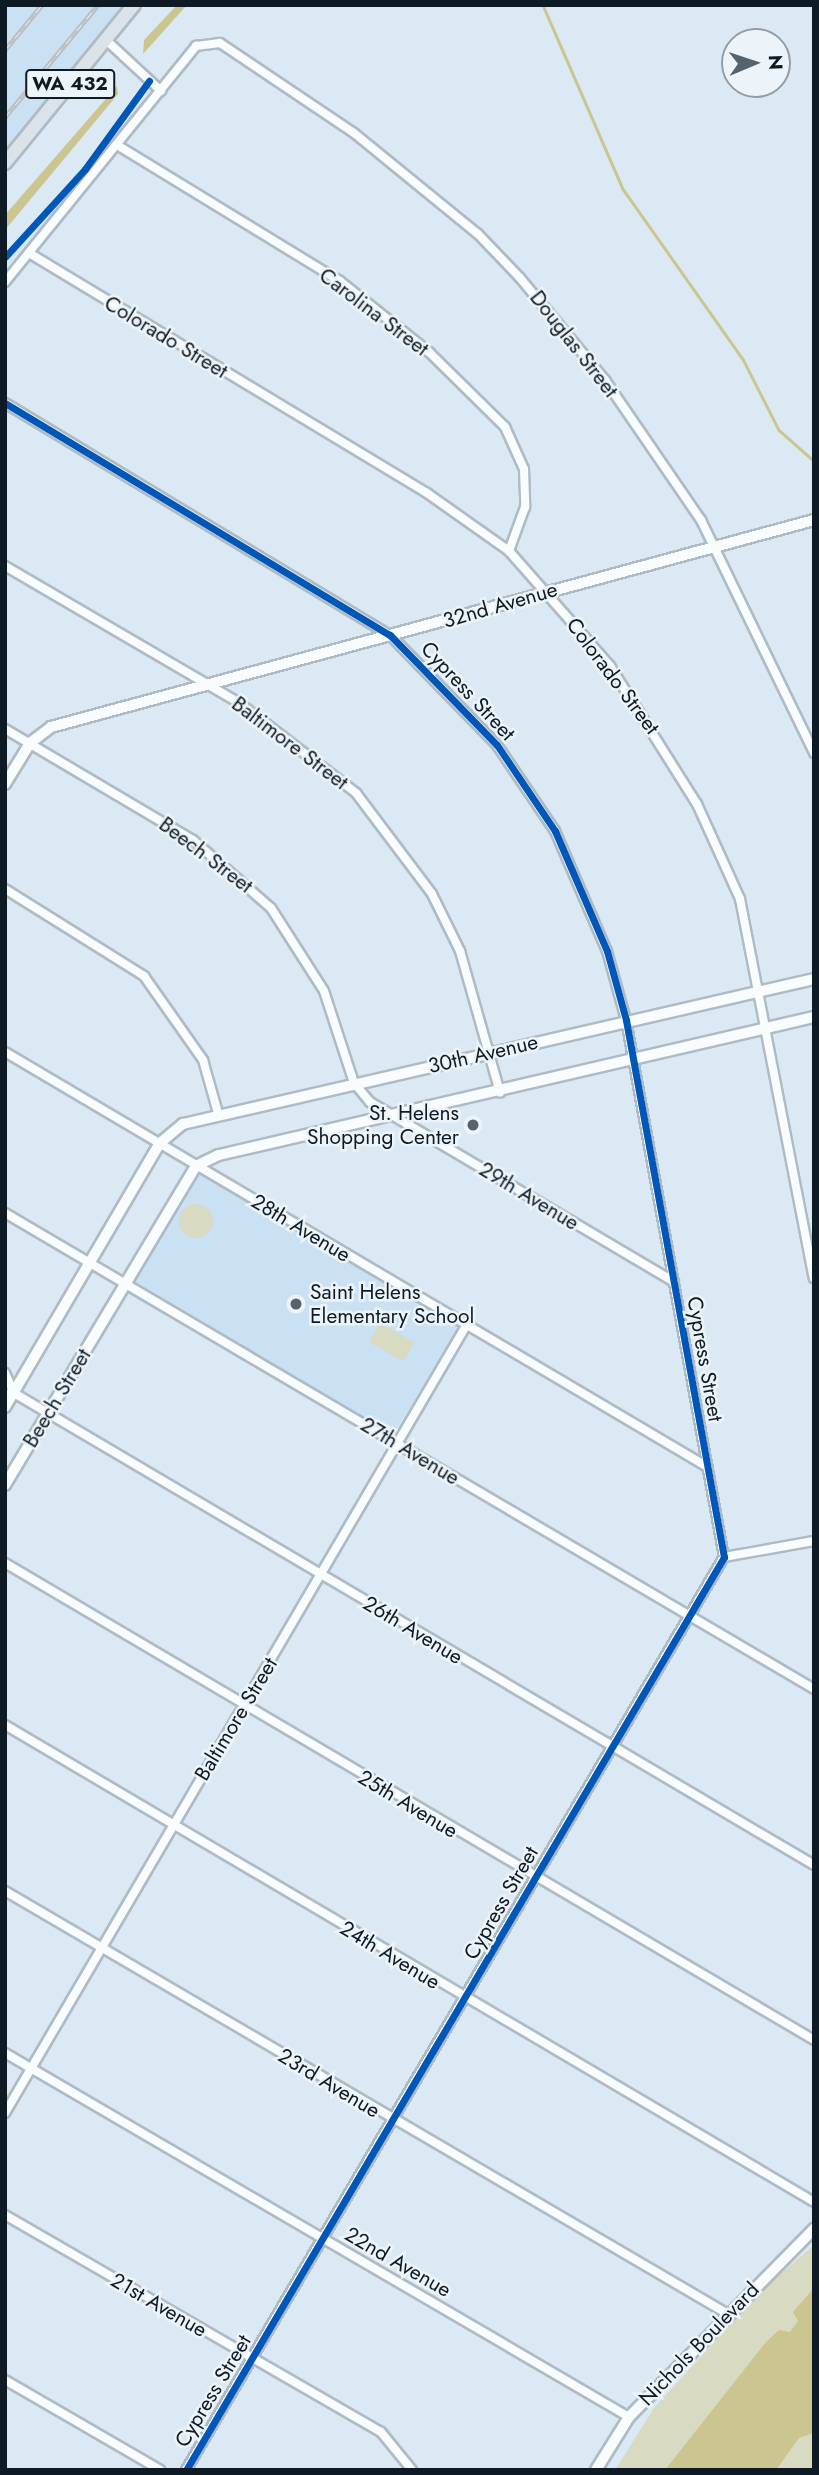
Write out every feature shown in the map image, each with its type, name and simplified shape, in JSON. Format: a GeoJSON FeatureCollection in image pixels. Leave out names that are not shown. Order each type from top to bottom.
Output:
{"type":"FeatureCollection","features":[{"type":"Feature","properties":{"kind":"main road","name":"WA 432"},"geometry":{"type":"LineString","coordinates":[[5,163],[134,5]]}},
{"type":"Feature","properties":{"kind":"street"},"geometry":{"type":"LineString","coordinates":[[5,282],[160,91],[106,40]]}},
{"type":"Feature","properties":{"kind":"street","name":"Douglas Street"},"geometry":{"type":"LineString","coordinates":[[160,91],[196,46],[211,41],[354,132],[478,234],[605,380],[715,546],[814,753]]}},
{"type":"Feature","properties":{"kind":"street","name":"Carolina Street"},"geometry":{"type":"LineString","coordinates":[[117,145],[340,281],[429,352],[505,427],[524,469],[525,507],[509,551]]}},
{"type":"Feature","properties":{"kind":"street","name":"Colorado Street"},"geometry":{"type":"LineString","coordinates":[[29,253],[427,493],[509,551],[549,591],[610,666],[697,804],[740,899],[762,991],[814,1278]]}},
{"type":"Feature","properties":{"kind":"street","name":"Cypress Street"},"geometry":{"type":"LineString","coordinates":[[5,403],[390,635],[497,745],[555,831],[607,951],[626,1020],[724,1557],[609,1748],[535,1880],[186,2470]]}},
{"type":"Feature","properties":{"kind":"street","name":"32nd Avenue"},"geometry":{"type":"LineString","coordinates":[[30,743],[51,727],[814,520]]}},
{"type":"Feature","properties":{"kind":"street","name":"Baltimore Street"},"geometry":{"type":"LineString","coordinates":[[5,566],[208,684],[319,760],[401,848],[460,951],[500,1092]]}},
{"type":"Feature","properties":{"kind":"street","name":"Beech Street"},"geometry":{"type":"LineString","coordinates":[[5,729],[193,841],[271,908],[324,991],[354,1083]]}},
{"type":"Feature","properties":{"kind":"street"},"geometry":{"type":"LineString","coordinates":[[5,785],[30,743]]}},
{"type":"Feature","properties":{"kind":"street"},"geometry":{"type":"LineString","coordinates":[[5,890],[144,976],[203,1060],[218,1113]]}},
{"type":"Feature","properties":{"kind":"street","name":"30th Avenue"},"geometry":{"type":"LineString","coordinates":[[160,1143],[183,1124],[218,1113],[814,979]]}},
{"type":"Feature","properties":{"kind":"street","name":"30th Avenue"},"geometry":{"type":"LineString","coordinates":[[196,1166],[219,1155],[500,1092],[814,1017]]}},
{"type":"Feature","properties":{"kind":"street","name":"28th Avenue"},"geometry":{"type":"LineString","coordinates":[[5,1052],[706,1465]]}},
{"type":"Feature","properties":{"kind":"street","name":"29th Avenue"},"geometry":{"type":"LineString","coordinates":[[354,1083],[394,1116],[674,1282]]}},
{"type":"Feature","properties":{"kind":"street","name":"Beech Street"},"geometry":{"type":"LineString","coordinates":[[5,1408],[9,1394],[90,1264],[160,1143]]}},
{"type":"Feature","properties":{"kind":"street","name":"Beech Street"},"geometry":{"type":"LineString","coordinates":[[5,1486],[196,1166]]}},
{"type":"Feature","properties":{"kind":"street","name":"27th Avenue"},"geometry":{"type":"LineString","coordinates":[[5,1213],[814,1689]]}},
{"type":"Feature","properties":{"kind":"street","name":"Baltimore Street"},"geometry":{"type":"LineString","coordinates":[[5,2113],[466,1326]]}},
{"type":"Feature","properties":{"kind":"street"},"geometry":{"type":"LineString","coordinates":[[5,1374],[9,1394]]}},
{"type":"Feature","properties":{"kind":"street","name":"26th Avenue"},"geometry":{"type":"LineString","coordinates":[[9,1394],[48,1413],[609,1748],[814,1865]]}},
{"type":"Feature","properties":{"kind":"street"},"geometry":{"type":"LineString","coordinates":[[724,1557],[814,1541]]}},
{"type":"Feature","properties":{"kind":"street","name":"25th Avenue"},"geometry":{"type":"LineString","coordinates":[[5,1563],[535,1880],[814,2040]]}},
{"type":"Feature","properties":{"kind":"street","name":"24th Avenue"},"geometry":{"type":"LineString","coordinates":[[5,1725],[465,1999],[814,2202]]}},
{"type":"Feature","properties":{"kind":"street","name":"23rd Avenue"},"geometry":{"type":"LineString","coordinates":[[5,1891],[391,2120],[728,2314]]}},
{"type":"Feature","properties":{"kind":"street","name":"22nd Avenue"},"geometry":{"type":"LineString","coordinates":[[5,2053],[629,2417]]}},
{"type":"Feature","properties":{"kind":"street","name":"21st Avenue"},"geometry":{"type":"LineString","coordinates":[[5,2215],[381,2432],[412,2470]]}},
{"type":"Feature","properties":{"kind":"street","name":"Nichols Boulevard"},"geometry":{"type":"LineString","coordinates":[[596,2470],[629,2417],[814,2228]]}},
{"type":"Feature","properties":{"kind":"street"},"geometry":{"type":"LineString","coordinates":[[5,2380],[160,2470]]}},
{"type":"Feature","properties":{"kind":"shaded area"},"geometry":{"type":"Polygon","coordinates":[[[5,5],[133,5],[5,161],[5,5]]]}},
{"type":"Feature","properties":{"kind":"shaded area"},"geometry":{"type":"Polygon","coordinates":[[[177,5],[187,5],[143,54],[144,40],[177,5]]]}},
{"type":"Feature","properties":{"kind":"shaded area"},"geometry":{"type":"Polygon","coordinates":[[[117,86],[118,94],[5,230],[5,215],[117,86]]]}},
{"type":"Feature","properties":{"kind":"shaded area","name":"Saint Helens Elementary School"},"geometry":{"type":"Polygon","coordinates":[[[200,1172],[458,1327],[393,1436],[135,1281],[200,1172]]]}},
{"type":"Feature","properties":{"kind":"shaded area"},"geometry":{"type":"Polygon","coordinates":[[[814,2288],[814,2433],[799,2438],[776,2470],[665,2470],[766,2342],[779,2330],[790,2332],[798,2321],[793,2312],[814,2288]]]}},
{"type":"Feature","properties":{"kind":"green space"},"geometry":{"type":"Polygon","coordinates":[[[196,1204],[208,1209],[213,1221],[208,1233],[196,1238],[184,1233],[179,1221],[184,1209],[196,1204]]]}},
{"type":"Feature","properties":{"kind":"green space"},"geometry":{"type":"Polygon","coordinates":[[[380,1323],[414,1342],[403,1361],[369,1342],[380,1323]]]}},
{"type":"Feature","properties":{"kind":"green space"},"geometry":{"type":"Polygon","coordinates":[[[814,2245],[814,2470],[615,2470],[654,2408],[763,2289],[814,2245]]]}},
{"type":"Feature","properties":{"kind":"waterway"},"geometry":{"type":"LineString","coordinates":[[543,5],[623,189],[743,359],[779,430],[814,461]]}},
{"type":"Feature","properties":{"kind":"railway"},"geometry":{"type":"LineString","coordinates":[[5,50],[42,5]]}},
{"type":"Feature","properties":{"kind":"railway"},"geometry":{"type":"LineString","coordinates":[[5,117],[98,5]]}},
{"type":"Feature","properties":{"kind":"cycle path"},"geometry":{"type":"LineString","coordinates":[[5,257],[85,169],[149,81]]}},
{"type":"Feature","properties":{"kind":"cycle path"},"geometry":{"type":"LineString","coordinates":[[5,403],[390,635],[497,745],[555,831],[607,951],[626,1020],[724,1557],[186,2470]]}},
{"type":"Feature","properties":{"kind":"place","name":"St. Helens Shopping Center"},"geometry":{"type":"Point","coordinates":[473,1125]}},
{"type":"Feature","properties":{"kind":"place","name":"Saint Helens Elementary School"},"geometry":{"type":"Point","coordinates":[296,1304]}}]}
